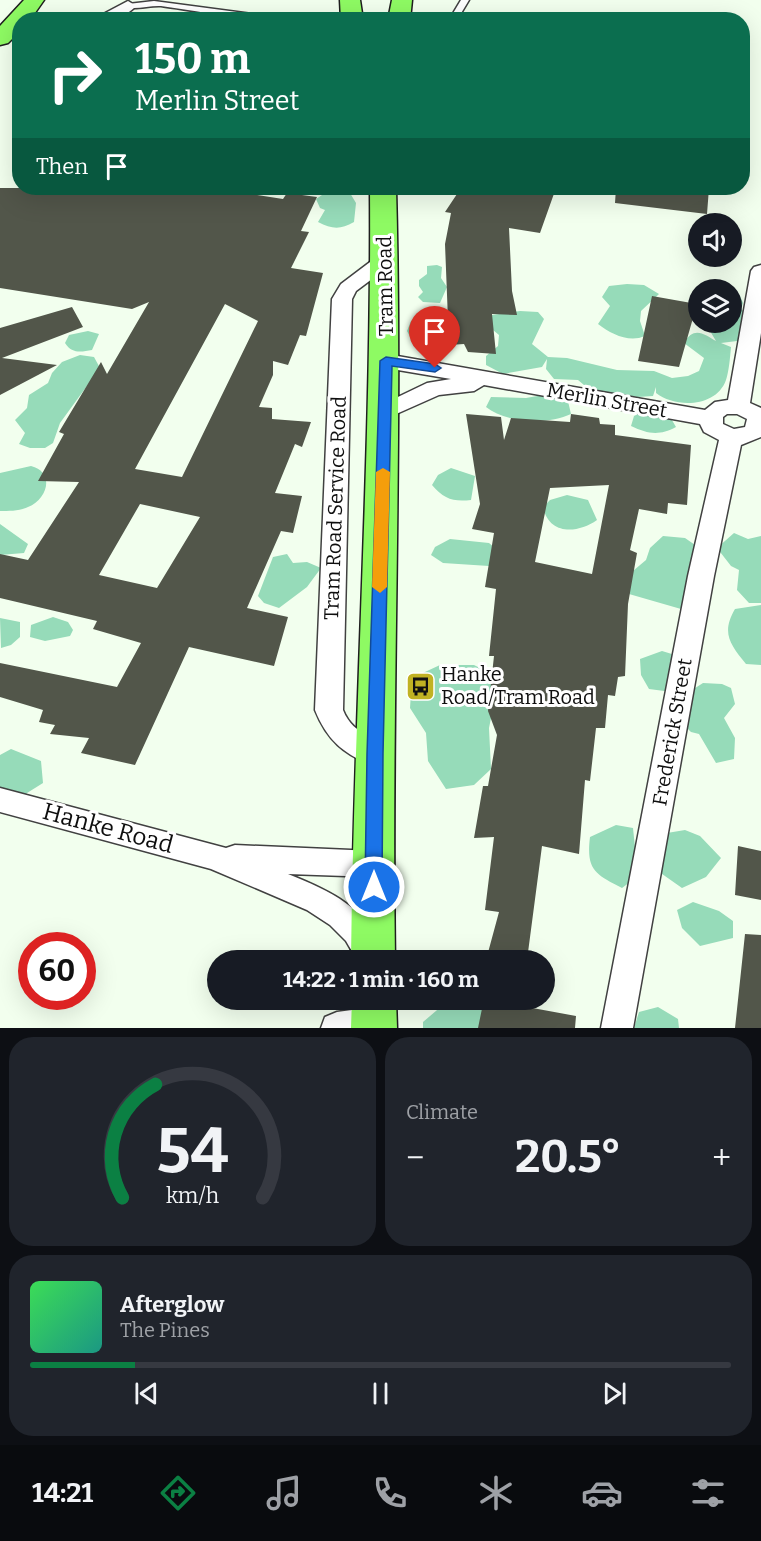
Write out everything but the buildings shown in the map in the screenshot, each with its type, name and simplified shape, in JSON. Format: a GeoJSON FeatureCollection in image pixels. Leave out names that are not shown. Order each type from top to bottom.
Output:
{"type":"FeatureCollection","features":[{"type":"Feature","properties":{"kind":"main road"},"geometry":{"type":"LineString","coordinates":[[29,12],[44,0]]}},
{"type":"Feature","properties":{"kind":"main road","name":"Tram Road"},"geometry":{"type":"LineString","coordinates":[[373,950],[375,754],[386,361],[383,195]]}},
{"type":"Feature","properties":{"kind":"street"},"geometry":{"type":"LineString","coordinates":[[116,12],[128,6]]}},
{"type":"Feature","properties":{"kind":"street","name":"Tram Road Service Road"},"geometry":{"type":"LineString","coordinates":[[375,754],[348,741],[337,731],[329,710],[342,299],[348,288],[385,260]]}},
{"type":"Feature","properties":{"kind":"street"},"geometry":{"type":"LineString","coordinates":[[738,407],[761,271]]}},
{"type":"Feature","properties":{"kind":"street","name":"Merlin Street"},"geometry":{"type":"LineString","coordinates":[[386,361],[710,418]]}},
{"type":"Feature","properties":{"kind":"street","name":"Merlin Street"},"geometry":{"type":"LineString","coordinates":[[385,412],[435,388],[503,381]]}},
{"type":"Feature","properties":{"kind":"street"},"geometry":{"type":"LineString","coordinates":[[723,406],[738,407],[752,411],[758,417],[760,428],[745,437],[731,436],[718,432],[712,427],[710,418],[714,411],[723,406]]}},
{"type":"Feature","properties":{"kind":"street","name":"Frederick Street"},"geometry":{"type":"LineString","coordinates":[[617,1028],[700,576],[731,436]]}},
{"type":"Feature","properties":{"kind":"street","name":"Hanke Road"},"geometry":{"type":"LineString","coordinates":[[0,800],[215,857],[318,900],[341,915],[357,931],[368,950]]}},
{"type":"Feature","properties":{"kind":"street","name":"Hanke Road"},"geometry":{"type":"LineString","coordinates":[[215,857],[374,864]]}},
{"type":"Feature","properties":{"kind":"lane"},"geometry":{"type":"LineString","coordinates":[[128,6],[154,3],[222,12]]}},
{"type":"Feature","properties":{"kind":"green space"},"geometry":{"type":"Polygon","coordinates":[[[322,195],[351,195],[356,203],[354,222],[336,228],[318,222],[325,210],[320,208],[316,199],[322,195]]]}},
{"type":"Feature","properties":{"kind":"green space"},"geometry":{"type":"Polygon","coordinates":[[[427,266],[442,267],[441,278],[447,287],[440,303],[423,302],[418,297],[423,292],[419,286],[419,280],[427,274],[427,266]]]}},
{"type":"Feature","properties":{"kind":"green space"},"geometry":{"type":"Polygon","coordinates":[[[644,285],[659,294],[641,311],[640,321],[645,336],[639,338],[620,336],[598,324],[610,306],[602,297],[609,286],[644,285]]]}},
{"type":"Feature","properties":{"kind":"green space"},"geometry":{"type":"Polygon","coordinates":[[[742,310],[755,321],[753,339],[721,343],[731,347],[727,376],[721,389],[714,396],[704,400],[684,403],[664,398],[656,393],[656,387],[653,396],[638,397],[590,390],[578,380],[554,379],[546,369],[547,359],[542,367],[503,374],[486,365],[486,356],[498,346],[499,335],[487,325],[485,316],[520,311],[538,312],[544,319],[532,344],[548,357],[567,358],[617,370],[654,371],[672,378],[688,376],[699,371],[704,358],[684,343],[688,337],[700,333],[716,341],[711,333],[742,333],[742,310]]]}},
{"type":"Feature","properties":{"kind":"green space"},"geometry":{"type":"Polygon","coordinates":[[[442,313],[454,319],[461,337],[456,344],[449,348],[433,350],[425,348],[411,338],[407,331],[411,321],[424,314],[442,313]]]}},
{"type":"Feature","properties":{"kind":"green space"},"geometry":{"type":"Polygon","coordinates":[[[88,331],[99,334],[92,350],[74,351],[65,343],[69,335],[88,331]]]}},
{"type":"Feature","properties":{"kind":"green space"},"geometry":{"type":"Polygon","coordinates":[[[80,355],[94,357],[100,368],[60,423],[53,443],[45,448],[30,448],[19,444],[25,433],[15,420],[27,408],[29,395],[48,383],[52,373],[62,362],[80,355]]]}},
{"type":"Feature","properties":{"kind":"green space"},"geometry":{"type":"Polygon","coordinates":[[[549,394],[567,397],[571,414],[551,420],[527,421],[504,416],[486,407],[491,397],[526,398],[549,394]]]}},
{"type":"Feature","properties":{"kind":"green space"},"geometry":{"type":"Polygon","coordinates":[[[648,409],[669,415],[676,427],[654,433],[631,426],[634,416],[648,409]]]}},
{"type":"Feature","properties":{"kind":"green space"},"geometry":{"type":"Polygon","coordinates":[[[31,466],[39,469],[46,480],[44,492],[40,498],[25,508],[0,511],[0,473],[31,466]]]}},
{"type":"Feature","properties":{"kind":"green space"},"geometry":{"type":"Polygon","coordinates":[[[451,468],[475,476],[471,500],[449,498],[432,485],[438,475],[451,468]]]}},
{"type":"Feature","properties":{"kind":"green space"},"geometry":{"type":"Polygon","coordinates":[[[567,495],[588,500],[597,520],[581,528],[573,529],[557,527],[551,523],[543,507],[550,500],[567,495]]]}},
{"type":"Feature","properties":{"kind":"green space"},"geometry":{"type":"Polygon","coordinates":[[[0,524],[28,544],[24,553],[0,555],[0,524]]]}},
{"type":"Feature","properties":{"kind":"green space"},"geometry":{"type":"Polygon","coordinates":[[[734,533],[748,539],[761,536],[761,603],[749,603],[737,590],[739,570],[731,566],[717,548],[734,533]]]}},
{"type":"Feature","properties":{"kind":"green space"},"geometry":{"type":"Polygon","coordinates":[[[663,536],[685,538],[698,547],[701,576],[686,584],[681,609],[629,594],[627,576],[646,560],[650,548],[663,536]]]}},
{"type":"Feature","properties":{"kind":"green space"},"geometry":{"type":"Polygon","coordinates":[[[450,539],[489,543],[500,552],[489,566],[443,563],[431,555],[435,547],[450,539]]]}},
{"type":"Feature","properties":{"kind":"green space"},"geometry":{"type":"Polygon","coordinates":[[[287,554],[293,563],[307,562],[321,568],[307,587],[279,608],[264,603],[258,596],[273,557],[287,554]]]}},
{"type":"Feature","properties":{"kind":"green space"},"geometry":{"type":"Polygon","coordinates":[[[761,605],[761,665],[746,664],[729,638],[731,617],[735,609],[761,605]]]}},
{"type":"Feature","properties":{"kind":"green space"},"geometry":{"type":"Polygon","coordinates":[[[53,617],[68,622],[73,630],[70,636],[45,641],[30,637],[31,625],[53,617]]]}},
{"type":"Feature","properties":{"kind":"green space"},"geometry":{"type":"Polygon","coordinates":[[[0,618],[20,622],[20,637],[11,645],[1,648],[0,618]]]}},
{"type":"Feature","properties":{"kind":"green space"},"geometry":{"type":"Polygon","coordinates":[[[662,651],[685,658],[672,692],[649,689],[641,675],[640,659],[662,651]]]}},
{"type":"Feature","properties":{"kind":"green space"},"geometry":{"type":"Polygon","coordinates":[[[440,665],[474,665],[496,676],[496,693],[489,728],[491,769],[474,785],[446,789],[428,761],[426,733],[410,708],[412,678],[440,665]]]}},
{"type":"Feature","properties":{"kind":"green space"},"geometry":{"type":"Polygon","coordinates":[[[703,683],[722,684],[731,688],[735,704],[724,718],[735,738],[734,759],[716,763],[699,734],[691,732],[680,721],[678,699],[703,683]]]}},
{"type":"Feature","properties":{"kind":"green space"},"geometry":{"type":"Polygon","coordinates":[[[11,749],[41,761],[43,783],[27,793],[12,810],[0,804],[0,755],[11,749]]]}},
{"type":"Feature","properties":{"kind":"green space"},"geometry":{"type":"Polygon","coordinates":[[[616,825],[633,828],[638,876],[622,888],[594,870],[589,848],[590,837],[616,825]]]}},
{"type":"Feature","properties":{"kind":"green space"},"geometry":{"type":"Polygon","coordinates":[[[685,830],[700,836],[721,858],[706,877],[682,888],[655,869],[667,833],[685,830]]]}},
{"type":"Feature","properties":{"kind":"green space"},"geometry":{"type":"Polygon","coordinates":[[[693,902],[719,911],[733,921],[733,938],[700,946],[682,928],[677,910],[693,902]]]}},
{"type":"Feature","properties":{"kind":"green space"},"geometry":{"type":"Polygon","coordinates":[[[658,1007],[678,1019],[679,1028],[634,1028],[639,1012],[658,1007]]]}},
{"type":"Feature","properties":{"kind":"green space"},"geometry":{"type":"Polygon","coordinates":[[[437,1010],[483,1010],[483,1028],[423,1028],[423,1022],[437,1010]]]}},
{"type":"Feature","properties":{"kind":"slow traffic"},"geometry":{"type":"LineString","coordinates":[[380,587],[383,472]]}},
{"type":"Feature","properties":{"kind":"place","name":"Hanke Road/Tram Road"},"geometry":{"type":"Point","coordinates":[420,686]}},
{"type":"Feature","properties":{"kind":"route"},"geometry":{"type":"LineString","coordinates":[[374,887],[375,754],[386,361],[435,368]]}}]}
